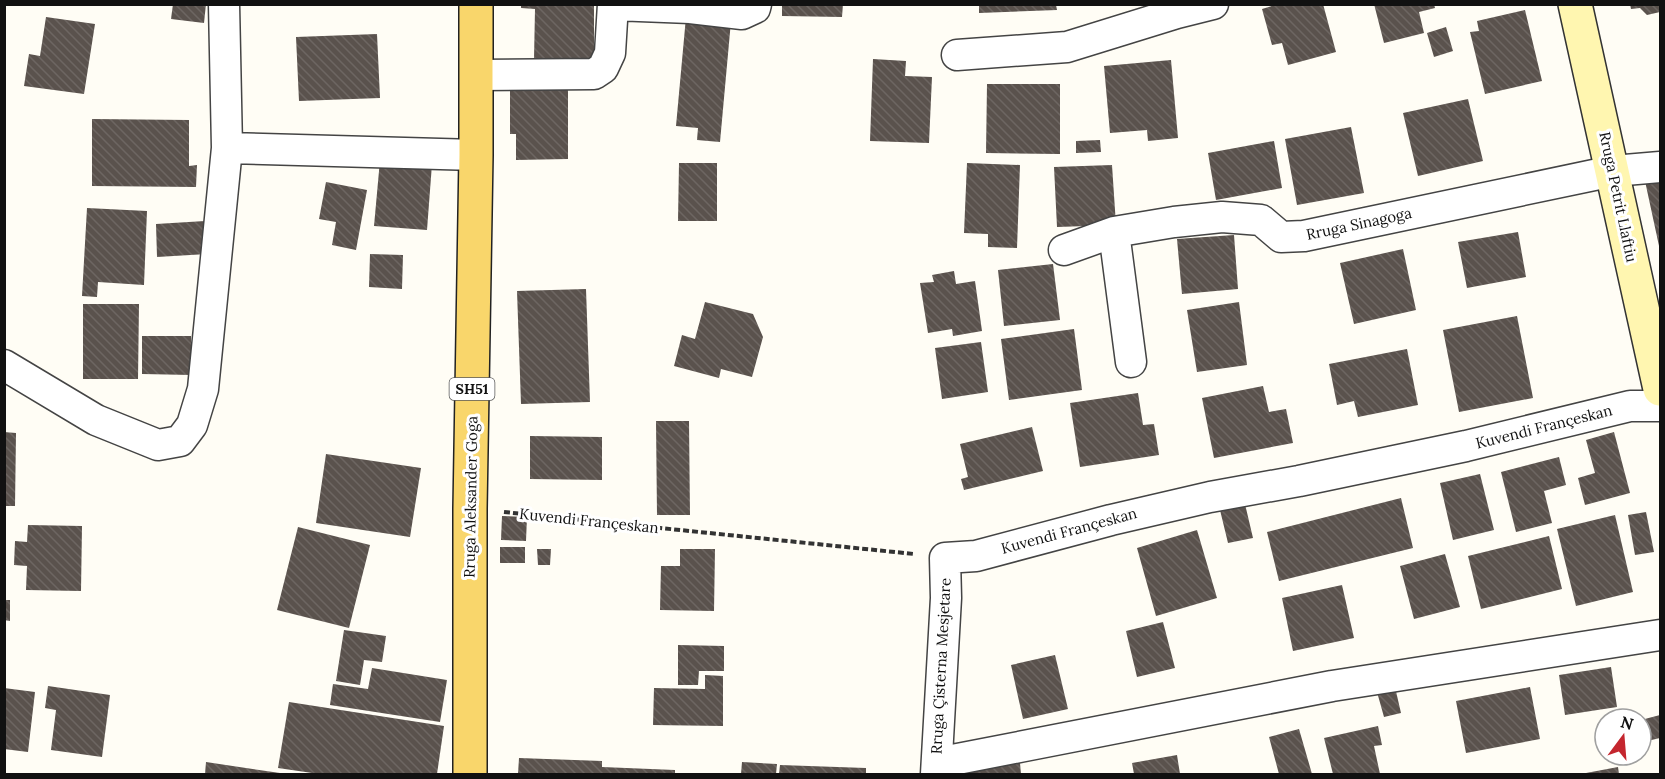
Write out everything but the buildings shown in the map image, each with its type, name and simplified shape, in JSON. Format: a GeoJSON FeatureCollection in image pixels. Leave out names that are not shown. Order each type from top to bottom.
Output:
{"type":"FeatureCollection","features":[{"type":"Feature","properties":{"kind":"main road","name":"Rruga Aleksander Goga"},"geometry":{"type":"LineString","coordinates":[[470,774],[470,509],[476,4]]}},
{"type":"Feature","properties":{"kind":"main road","name":"Rruga Petrit Llaftiu"},"geometry":{"type":"LineString","coordinates":[[1575,4],[1660,389]]}},
{"type":"Feature","properties":{"kind":"street"},"geometry":{"type":"LineString","coordinates":[[4,365],[96,420],[158,445],[180,441],[192,425],[203,390],[227,148],[224,4]]}},
{"type":"Feature","properties":{"kind":"street"},"geometry":{"type":"LineString","coordinates":[[476,75],[594,74],[603,68],[610,53],[614,5],[690,8],[742,14],[755,8],[756,4]]}},
{"type":"Feature","properties":{"kind":"street"},"geometry":{"type":"LineString","coordinates":[[957,55],[1067,47],[1213,4]]}},
{"type":"Feature","properties":{"kind":"street"},"geometry":{"type":"LineString","coordinates":[[227,148],[476,155]]}},
{"type":"Feature","properties":{"kind":"street","name":"Rruga Sinagoga"},"geometry":{"type":"LineString","coordinates":[[1064,250],[1114,232],[1222,217],[1261,220],[1281,237],[1304,236],[1613,171],[1660,167]]}},
{"type":"Feature","properties":{"kind":"street"},"geometry":{"type":"LineString","coordinates":[[1114,232],[1131,362]]}},
{"type":"Feature","properties":{"kind":"street","name":"Kuvendi Françeskan"},"geometry":{"type":"LineString","coordinates":[[945,558],[976,556],[1133,514],[1210,497],[1299,482],[1466,446],[1630,406],[1660,406]]}},
{"type":"Feature","properties":{"kind":"street","name":"Rruga Çisterna Mesjetare"},"geometry":{"type":"LineString","coordinates":[[936,769],[946,598],[945,558]]}},
{"type":"Feature","properties":{"kind":"street"},"geometry":{"type":"LineString","coordinates":[[936,769],[1332,686],[1660,635]]}},
{"type":"Feature","properties":{"kind":"path","name":"Kuvendi Françeskan"},"geometry":{"type":"LineString","coordinates":[[470,509],[945,558]]}}]}
